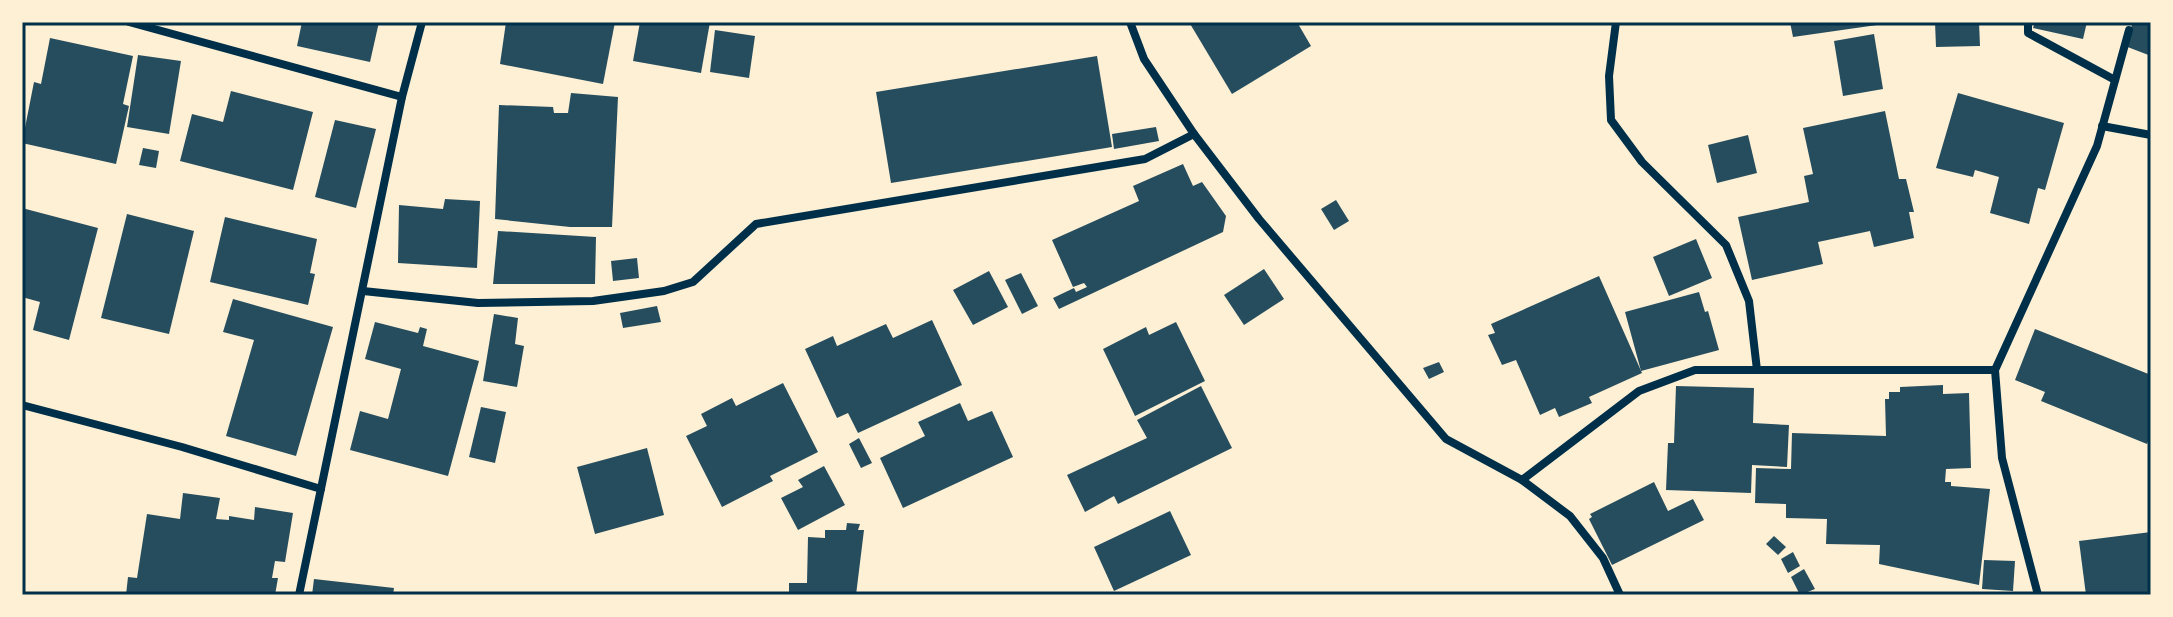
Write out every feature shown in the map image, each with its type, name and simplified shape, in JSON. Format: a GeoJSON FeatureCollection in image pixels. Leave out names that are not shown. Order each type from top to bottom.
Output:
{"type":"FeatureCollection","features":[{"type":"Feature","properties":{"kind":"street"},"geometry":{"type":"LineString","coordinates":[[129,22],[402,97]]}},
{"type":"Feature","properties":{"kind":"street"},"geometry":{"type":"LineString","coordinates":[[299,595],[402,97],[422,22]]}},
{"type":"Feature","properties":{"kind":"street"},"geometry":{"type":"LineString","coordinates":[[1130,22],[1144,59],[1194,134],[1259,219],[1446,439],[1522,480],[1570,516],[1603,558],[1620,595]]}},
{"type":"Feature","properties":{"kind":"street"},"geometry":{"type":"LineString","coordinates":[[1616,22],[1609,76],[1611,120],[1642,162],[1726,245],[1749,301],[1757,370]]}},
{"type":"Feature","properties":{"kind":"street"},"geometry":{"type":"LineString","coordinates":[[2028,22],[2028,33],[2115,80]]}},
{"type":"Feature","properties":{"kind":"street"},"geometry":{"type":"LineString","coordinates":[[2038,595],[2002,458],[1995,370],[2097,146],[2129,30]]}},
{"type":"Feature","properties":{"kind":"street"},"geometry":{"type":"LineString","coordinates":[[2102,126],[2151,135]]}},
{"type":"Feature","properties":{"kind":"street"},"geometry":{"type":"LineString","coordinates":[[363,291],[478,303],[593,301],[664,291],[693,282],[756,224],[1145,159],[1194,134]]}},
{"type":"Feature","properties":{"kind":"street"},"geometry":{"type":"LineString","coordinates":[[1522,480],[1639,391],[1695,370],[1995,370]]}},
{"type":"Feature","properties":{"kind":"street"},"geometry":{"type":"LineString","coordinates":[[22,405],[182,447],[321,489]]}},
{"type":"Feature","properties":{"kind":"building"},"geometry":{"type":"Polygon","coordinates":[[[302,22],[379,22],[370,62],[297,46],[302,22]]]}},
{"type":"Feature","properties":{"kind":"building"},"geometry":{"type":"Polygon","coordinates":[[[506,22],[615,22],[603,84],[500,64],[506,22]]]}},
{"type":"Feature","properties":{"kind":"building"},"geometry":{"type":"Polygon","coordinates":[[[640,22],[710,22],[701,73],[633,61],[640,22]]]}},
{"type":"Feature","properties":{"kind":"building"},"geometry":{"type":"Polygon","coordinates":[[[1189,22],[1297,22],[1311,46],[1232,94],[1189,22]]]}},
{"type":"Feature","properties":{"kind":"building"},"geometry":{"type":"Polygon","coordinates":[[[1790,22],[1884,22],[1884,24],[1793,37],[1790,22]]]}},
{"type":"Feature","properties":{"kind":"building"},"geometry":{"type":"Polygon","coordinates":[[[1935,22],[1979,22],[1980,46],[1936,47],[1935,22]]]}},
{"type":"Feature","properties":{"kind":"building"},"geometry":{"type":"Polygon","coordinates":[[[2035,22],[2087,22],[2083,39],[2033,28],[2035,22]]]}},
{"type":"Feature","properties":{"kind":"building"},"geometry":{"type":"Polygon","coordinates":[[[2125,22],[2151,22],[2151,56],[2125,46],[2132,25],[2125,22]]]}},
{"type":"Feature","properties":{"kind":"building"},"geometry":{"type":"Polygon","coordinates":[[[715,30],[755,36],[749,78],[710,72],[715,30]]]}},
{"type":"Feature","properties":{"kind":"building"},"geometry":{"type":"Polygon","coordinates":[[[1874,34],[1883,89],[1843,96],[1834,41],[1874,34]]]}},
{"type":"Feature","properties":{"kind":"building"},"geometry":{"type":"Polygon","coordinates":[[[50,38],[133,56],[123,104],[129,106],[116,164],[22,143],[34,82],[41,84],[50,38]]]}},
{"type":"Feature","properties":{"kind":"building"},"geometry":{"type":"Polygon","coordinates":[[[138,55],[181,61],[169,134],[127,127],[138,55]]]}},
{"type":"Feature","properties":{"kind":"building"},"geometry":{"type":"Polygon","coordinates":[[[1097,56],[1112,147],[891,183],[876,92],[1097,56]]]}},
{"type":"Feature","properties":{"kind":"building"},"geometry":{"type":"Polygon","coordinates":[[[231,91],[313,112],[293,190],[180,161],[192,114],[223,122],[231,91]]]}},
{"type":"Feature","properties":{"kind":"building"},"geometry":{"type":"Polygon","coordinates":[[[571,93],[618,97],[612,227],[570,227],[495,219],[499,105],[553,107],[554,113],[568,113],[571,93]]]}},
{"type":"Feature","properties":{"kind":"building"},"geometry":{"type":"Polygon","coordinates":[[[1958,93],[2064,123],[2045,190],[2038,188],[2029,224],[1990,213],[1999,177],[1975,170],[1973,177],[1936,168],[1958,93]]]}},
{"type":"Feature","properties":{"kind":"building"},"geometry":{"type":"Polygon","coordinates":[[[1885,111],[1899,179],[1906,179],[1914,212],[1909,212],[1914,238],[1874,247],[1870,231],[1818,242],[1823,264],[1752,280],[1738,217],[1809,202],[1804,176],[1813,174],[1803,128],[1885,111]]]}},
{"type":"Feature","properties":{"kind":"building"},"geometry":{"type":"Polygon","coordinates":[[[335,120],[376,129],[356,208],[315,197],[335,120]]]}},
{"type":"Feature","properties":{"kind":"building"},"geometry":{"type":"Polygon","coordinates":[[[1156,127],[1159,141],[1114,149],[1112,134],[1156,127]]]}},
{"type":"Feature","properties":{"kind":"building"},"geometry":{"type":"Polygon","coordinates":[[[1748,135],[1757,173],[1717,183],[1708,145],[1748,135]]]}},
{"type":"Feature","properties":{"kind":"building"},"geometry":{"type":"Polygon","coordinates":[[[143,148],[159,151],[156,168],[139,165],[143,148]]]}},
{"type":"Feature","properties":{"kind":"building"},"geometry":{"type":"Polygon","coordinates":[[[1183,164],[1193,186],[1202,182],[1226,216],[1223,232],[1059,309],[1053,298],[1074,288],[1076,292],[1087,287],[1084,283],[1073,287],[1052,240],[1139,201],[1133,186],[1183,164]]]}},
{"type":"Feature","properties":{"kind":"building"},"geometry":{"type":"Polygon","coordinates":[[[445,199],[480,201],[477,268],[398,263],[399,205],[443,209],[445,199]]]}},
{"type":"Feature","properties":{"kind":"building"},"geometry":{"type":"Polygon","coordinates":[[[1336,200],[1349,221],[1334,230],[1321,209],[1336,200]]]}},
{"type":"Feature","properties":{"kind":"building"},"geometry":{"type":"Polygon","coordinates":[[[22,208],[98,228],[69,340],[33,330],[40,302],[22,297],[22,208]]]}},
{"type":"Feature","properties":{"kind":"building"},"geometry":{"type":"Polygon","coordinates":[[[127,214],[194,231],[169,334],[101,318],[127,214]]]}},
{"type":"Feature","properties":{"kind":"building"},"geometry":{"type":"Polygon","coordinates":[[[225,217],[317,239],[310,273],[315,274],[308,305],[210,282],[225,217]]]}},
{"type":"Feature","properties":{"kind":"building"},"geometry":{"type":"Polygon","coordinates":[[[498,231],[596,237],[595,284],[493,284],[498,231]]]}},
{"type":"Feature","properties":{"kind":"building"},"geometry":{"type":"Polygon","coordinates":[[[1696,239],[1712,278],[1669,296],[1653,257],[1696,239]]]}},
{"type":"Feature","properties":{"kind":"building"},"geometry":{"type":"Polygon","coordinates":[[[637,258],[639,278],[613,281],[611,261],[637,258]]]}},
{"type":"Feature","properties":{"kind":"building"},"geometry":{"type":"Polygon","coordinates":[[[1264,269],[1284,299],[1244,325],[1224,295],[1264,269]]]}},
{"type":"Feature","properties":{"kind":"building"},"geometry":{"type":"Polygon","coordinates":[[[989,271],[1008,307],[973,325],[953,290],[989,271]]]}},
{"type":"Feature","properties":{"kind":"building"},"geometry":{"type":"Polygon","coordinates":[[[1021,273],[1038,306],[1022,314],[1005,280],[1021,273]]]}},
{"type":"Feature","properties":{"kind":"building"},"geometry":{"type":"Polygon","coordinates":[[[1599,276],[1642,373],[1589,397],[1592,403],[1559,417],[1555,408],[1540,415],[1516,360],[1502,365],[1488,335],[1495,333],[1491,324],[1599,276]]]}},
{"type":"Feature","properties":{"kind":"building"},"geometry":{"type":"Polygon","coordinates":[[[1699,292],[1719,350],[1641,371],[1625,312],[1699,292]]]}},
{"type":"Feature","properties":{"kind":"building"},"geometry":{"type":"Polygon","coordinates":[[[233,299],[333,327],[296,456],[226,436],[254,340],[223,332],[233,299]]]}},
{"type":"Feature","properties":{"kind":"building"},"geometry":{"type":"Polygon","coordinates":[[[657,306],[661,322],[623,328],[620,313],[657,306]]]}},
{"type":"Feature","properties":{"kind":"building"},"geometry":{"type":"Polygon","coordinates":[[[494,314],[518,318],[515,344],[524,346],[517,387],[483,381],[494,314]]]}},
{"type":"Feature","properties":{"kind":"building"},"geometry":{"type":"Polygon","coordinates":[[[932,320],[962,385],[858,433],[848,413],[837,418],[805,349],[833,336],[837,346],[886,324],[893,338],[932,320]]]}},
{"type":"Feature","properties":{"kind":"building"},"geometry":{"type":"Polygon","coordinates":[[[375,322],[418,333],[420,327],[427,329],[423,346],[479,361],[448,476],[350,450],[360,411],[388,419],[401,369],[365,359],[375,322]]]}},
{"type":"Feature","properties":{"kind":"building"},"geometry":{"type":"Polygon","coordinates":[[[1176,322],[1205,381],[1135,416],[1103,349],[1146,327],[1149,335],[1176,322]]]}},
{"type":"Feature","properties":{"kind":"building"},"geometry":{"type":"Polygon","coordinates":[[[2035,329],[2151,375],[2151,435],[2147,444],[2041,401],[2045,392],[2015,380],[2035,329]]]}},
{"type":"Feature","properties":{"kind":"building"},"geometry":{"type":"Polygon","coordinates":[[[1439,362],[1444,372],[1429,379],[1423,368],[1439,362]]]}},
{"type":"Feature","properties":{"kind":"building"},"geometry":{"type":"Polygon","coordinates":[[[783,383],[818,452],[770,476],[773,481],[722,507],[686,436],[707,426],[701,414],[732,398],[736,406],[783,383]]]}},
{"type":"Feature","properties":{"kind":"building"},"geometry":{"type":"Polygon","coordinates":[[[1943,385],[1943,394],[1969,393],[1971,468],[1946,469],[1945,482],[1951,482],[1951,486],[1990,489],[1979,585],[1879,564],[1880,545],[1826,544],[1827,519],[1786,518],[1786,504],[1755,503],[1756,468],[1791,469],[1792,433],[1886,436],[1885,399],[1889,399],[1889,392],[1900,392],[1900,387],[1943,385]]]}},
{"type":"Feature","properties":{"kind":"building"},"geometry":{"type":"Polygon","coordinates":[[[1201,386],[1232,448],[1118,504],[1114,496],[1085,512],[1067,475],[1147,438],[1137,420],[1201,386]]]}},
{"type":"Feature","properties":{"kind":"building"},"geometry":{"type":"Polygon","coordinates":[[[1676,386],[1754,388],[1753,423],[1789,425],[1787,467],[1752,465],[1751,493],[1666,490],[1668,443],[1674,443],[1676,386]]]}},
{"type":"Feature","properties":{"kind":"building"},"geometry":{"type":"Polygon","coordinates":[[[960,403],[968,421],[992,411],[1013,457],[903,508],[880,458],[925,436],[918,422],[960,403]]]}},
{"type":"Feature","properties":{"kind":"building"},"geometry":{"type":"Polygon","coordinates":[[[481,407],[506,412],[495,463],[469,457],[481,407]]]}},
{"type":"Feature","properties":{"kind":"building"},"geometry":{"type":"Polygon","coordinates":[[[859,438],[872,463],[861,468],[849,444],[859,438]]]}},
{"type":"Feature","properties":{"kind":"building"},"geometry":{"type":"Polygon","coordinates":[[[647,448],[664,515],[595,534],[577,467],[647,448]]]}},
{"type":"Feature","properties":{"kind":"building"},"geometry":{"type":"Polygon","coordinates":[[[824,466],[845,505],[798,530],[781,498],[803,487],[798,480],[824,466]]]}},
{"type":"Feature","properties":{"kind":"building"},"geometry":{"type":"Polygon","coordinates":[[[1654,482],[1668,511],[1693,499],[1704,520],[1612,565],[1589,519],[1592,517],[1590,514],[1654,482]]]}},
{"type":"Feature","properties":{"kind":"building"},"geometry":{"type":"Polygon","coordinates":[[[183,493],[220,498],[216,519],[229,520],[229,516],[254,520],[255,507],[293,513],[285,562],[275,561],[272,578],[278,578],[275,595],[126,595],[128,577],[137,578],[147,514],[180,519],[183,493]]]}},
{"type":"Feature","properties":{"kind":"building"},"geometry":{"type":"Polygon","coordinates":[[[1170,511],[1191,555],[1114,591],[1094,547],[1170,511]]]}},
{"type":"Feature","properties":{"kind":"building"},"geometry":{"type":"Polygon","coordinates":[[[847,523],[860,524],[858,530],[864,530],[856,595],[789,595],[789,583],[807,583],[808,537],[825,538],[825,530],[846,530],[847,523]]]}},
{"type":"Feature","properties":{"kind":"building"},"geometry":{"type":"Polygon","coordinates":[[[2151,532],[2151,595],[2086,595],[2079,541],[2151,532]]]}},
{"type":"Feature","properties":{"kind":"building"},"geometry":{"type":"Polygon","coordinates":[[[1774,536],[1786,547],[1778,555],[1766,544],[1774,536]]]}},
{"type":"Feature","properties":{"kind":"building"},"geometry":{"type":"Polygon","coordinates":[[[1793,552],[1800,566],[1788,573],[1781,559],[1793,552]]]}},
{"type":"Feature","properties":{"kind":"building"},"geometry":{"type":"Polygon","coordinates":[[[1984,560],[2015,561],[2013,591],[1982,589],[1984,560]]]}},
{"type":"Feature","properties":{"kind":"building"},"geometry":{"type":"Polygon","coordinates":[[[1804,569],[1815,589],[1800,595],[1791,577],[1804,569]]]}},
{"type":"Feature","properties":{"kind":"building"},"geometry":{"type":"Polygon","coordinates":[[[314,579],[394,588],[393,595],[312,595],[314,579]]]}}]}
